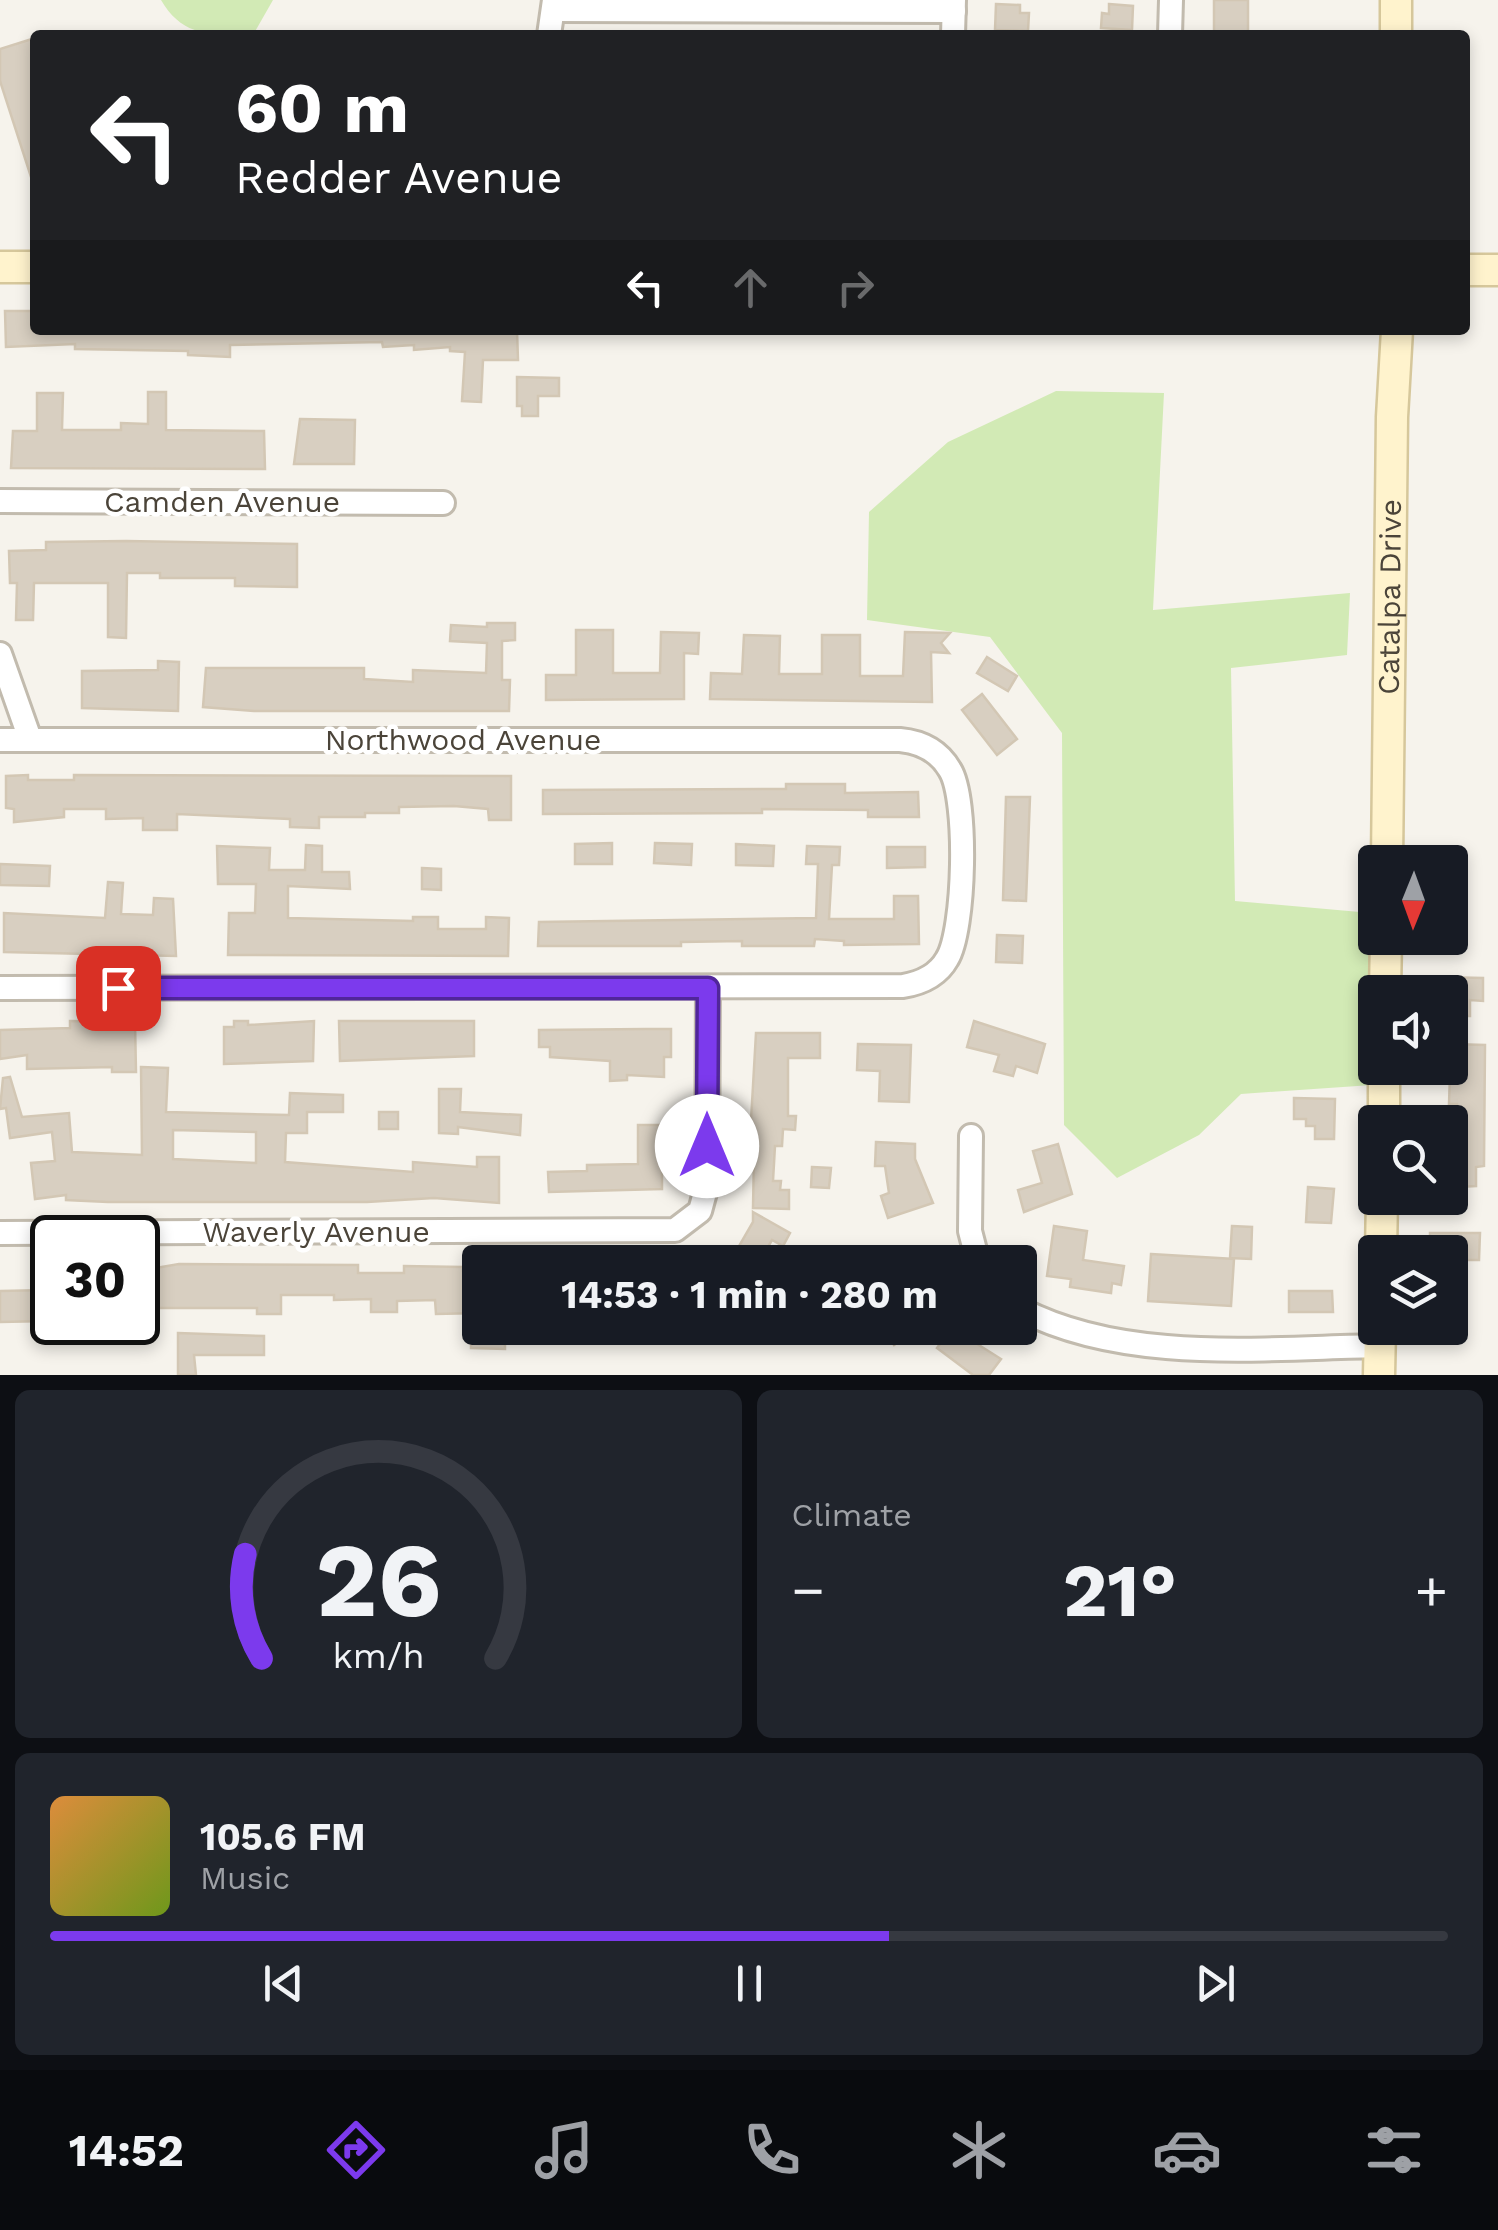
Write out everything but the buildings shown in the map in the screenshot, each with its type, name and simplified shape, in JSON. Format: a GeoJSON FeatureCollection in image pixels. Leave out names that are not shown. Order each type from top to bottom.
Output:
{"type":"FeatureCollection","features":[{"type":"Feature","properties":{"kind":"street"},"geometry":{"type":"LineString","coordinates":[[1170,30],[1171,0]]}},
{"type":"Feature","properties":{"kind":"street"},"geometry":{"type":"LineString","coordinates":[[1396,0],[1396,30]]}},
{"type":"Feature","properties":{"kind":"street"},"geometry":{"type":"LineString","coordinates":[[549,30],[554,5],[954,16]]}},
{"type":"Feature","properties":{"kind":"street"},"geometry":{"type":"LineString","coordinates":[[1,265],[30,267]]}},
{"type":"Feature","properties":{"kind":"street"},"geometry":{"type":"LineString","coordinates":[[1470,270],[1498,270]]}},
{"type":"Feature","properties":{"kind":"street","name":"Catalpa Drive"},"geometry":{"type":"LineString","coordinates":[[1387,845],[1392,418],[1397,335]]}},
{"type":"Feature","properties":{"kind":"street","name":"Camden Avenue"},"geometry":{"type":"LineString","coordinates":[[0,502],[444,502]]}},
{"type":"Feature","properties":{"kind":"street"},"geometry":{"type":"LineString","coordinates":[[0,654],[30,740]]}},
{"type":"Feature","properties":{"kind":"street","name":"Northwood Avenue"},"geometry":{"type":"LineString","coordinates":[[0,740],[900,740],[926,746],[948,766],[959,792],[956,940],[946,962],[924,980],[903,986],[708,988]]}},
{"type":"Feature","properties":{"kind":"street"},"geometry":{"type":"LineString","coordinates":[[0,988],[708,988]]}},
{"type":"Feature","properties":{"kind":"street","name":"Waverly Avenue"},"geometry":{"type":"LineString","coordinates":[[0,1233],[675,1230],[700,1211],[707,1185],[708,988]]}},
{"type":"Feature","properties":{"kind":"street"},"geometry":{"type":"LineString","coordinates":[[971,1136],[970,1231],[974,1245]]}},
{"type":"Feature","properties":{"kind":"street"},"geometry":{"type":"LineString","coordinates":[[1037,1315],[1078,1330],[1150,1343],[1203,1348],[1380,1350]]}},
{"type":"Feature","properties":{"kind":"green space"},"geometry":{"type":"Polygon","coordinates":[[[161,0],[273,0],[256,30],[194,30],[161,0]]]}},
{"type":"Feature","properties":{"kind":"green space"},"geometry":{"type":"Polygon","coordinates":[[[1056,391],[1164,393],[1153,610],[1350,593],[1347,655],[1231,668],[1235,901],[1358,912],[1358,955],[1371,955],[1371,975],[1358,975],[1358,1085],[1372,1085],[1241,1094],[1199,1135],[1117,1178],[1064,1125],[1062,733],[990,637],[867,620],[869,512],[948,442],[1056,391]]]}},
{"type":"Feature","properties":{"kind":"route"},"geometry":{"type":"LineString","coordinates":[[118,988],[708,988],[707,1146]]}}]}
